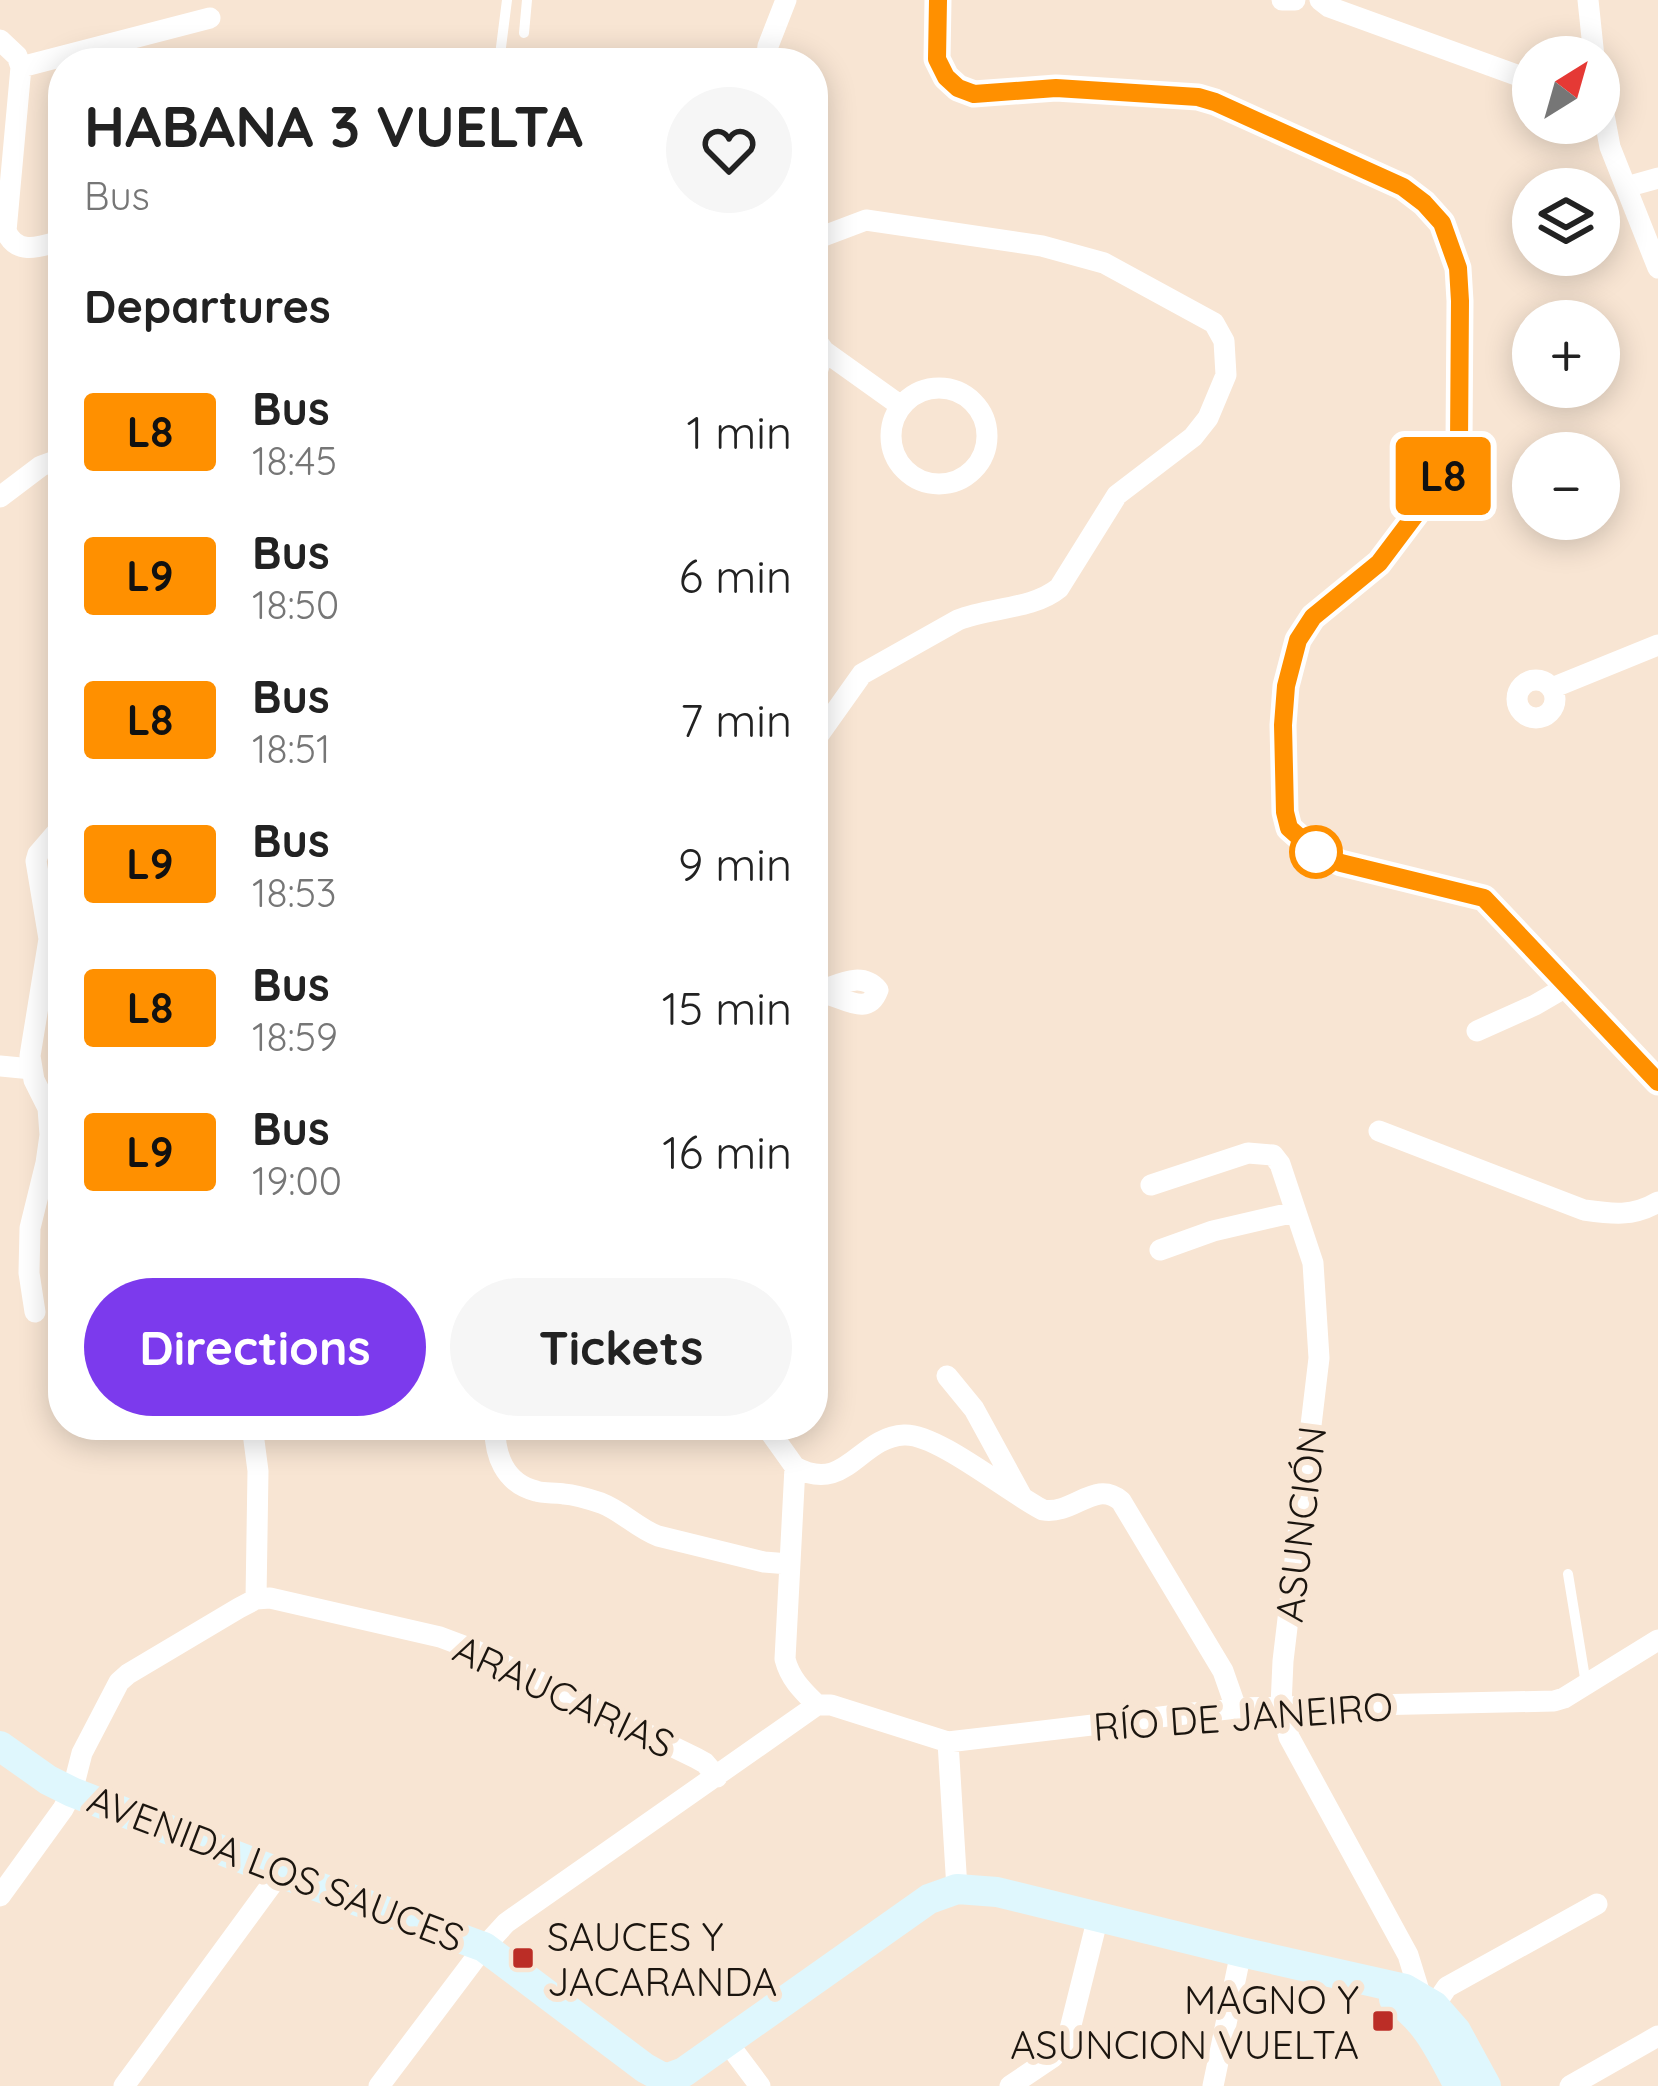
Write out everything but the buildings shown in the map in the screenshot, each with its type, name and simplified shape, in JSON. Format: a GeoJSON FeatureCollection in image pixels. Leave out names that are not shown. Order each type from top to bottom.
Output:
{"type":"FeatureCollection","features":[{"type":"Feature","properties":{"kind":"main road","name":"AVENIDA LOS SAUCES"},"geometry":{"type":"LineString","coordinates":[[0,1746],[72,1792],[280,1874],[484,1946],[668,2084]]}},
{"type":"Feature","properties":{"kind":"main road"},"geometry":{"type":"LineString","coordinates":[[668,2084],[929,1899],[957,1889],[997,1892],[1405,1989],[1428,2001]]}},
{"type":"Feature","properties":{"kind":"main road"},"geometry":{"type":"LineString","coordinates":[[1340,1974],[1414,2012],[1459,2086]]}},
{"type":"Feature","properties":{"kind":"main road","name":"ASUNCIÓN"},"geometry":{"type":"LineString","coordinates":[[1428,2001],[1456,2031],[1486,2086]]}},
{"type":"Feature","properties":{"kind":"street"},"geometry":{"type":"LineString","coordinates":[[769,48],[786,0]]}},
{"type":"Feature","properties":{"kind":"street"},"geometry":{"type":"LineString","coordinates":[[938,0],[937,59],[958,88],[989,95],[1056,88],[1198,97],[1403,187],[1442,223],[1458,268],[1459,443],[1440,482],[1379,563],[1313,617],[1298,640],[1286,686],[1283,725],[1289,828],[1316,852],[1341,863],[1484,898],[1658,1082]]}},
{"type":"Feature","properties":{"kind":"street"},"geometry":{"type":"LineString","coordinates":[[1282,0],[1295,0]]}},
{"type":"Feature","properties":{"kind":"street"},"geometry":{"type":"LineString","coordinates":[[1320,0],[1512,73]]}},
{"type":"Feature","properties":{"kind":"street"},"geometry":{"type":"LineString","coordinates":[[1588,0],[1592,36]]}},
{"type":"Feature","properties":{"kind":"street"},"geometry":{"type":"LineString","coordinates":[[94,48],[210,18]]}},
{"type":"Feature","properties":{"kind":"street"},"geometry":{"type":"LineString","coordinates":[[0,40],[21,67],[6,231],[17,247],[48,245]]}},
{"type":"Feature","properties":{"kind":"street"},"geometry":{"type":"LineString","coordinates":[[21,67],[48,60]]}},
{"type":"Feature","properties":{"kind":"street"},"geometry":{"type":"LineString","coordinates":[[1609,144],[1658,268]]}},
{"type":"Feature","properties":{"kind":"street"},"geometry":{"type":"LineString","coordinates":[[1626,188],[1658,178]]}},
{"type":"Feature","properties":{"kind":"street"},"geometry":{"type":"LineString","coordinates":[[828,234],[866,220],[1042,246],[1104,263],[1203,315],[1221,331],[1226,375],[1200,430],[1117,495],[1059,588],[1044,598],[970,615],[862,674],[828,721]]}},
{"type":"Feature","properties":{"kind":"street"},"geometry":{"type":"LineString","coordinates":[[828,351],[901,406]]}},
{"type":"Feature","properties":{"kind":"street"},"geometry":{"type":"LineString","coordinates":[[928,389],[961,393],[983,416],[986,448],[979,464],[955,482],[924,482],[910,475],[893,450],[891,435],[901,406],[928,389]]}},
{"type":"Feature","properties":{"kind":"street"},"geometry":{"type":"LineString","coordinates":[[0,497],[48,463]]}},
{"type":"Feature","properties":{"kind":"street"},"geometry":{"type":"LineString","coordinates":[[1552,688],[1658,645]]}},
{"type":"Feature","properties":{"kind":"street"},"geometry":{"type":"LineString","coordinates":[[48,842],[36,861],[48,933]]}},
{"type":"Feature","properties":{"kind":"street"},"geometry":{"type":"LineString","coordinates":[[48,945],[31,1040],[34,1080],[48,1108]]}},
{"type":"Feature","properties":{"kind":"street"},"geometry":{"type":"LineString","coordinates":[[1477,1031],[1566,987]]}},
{"type":"Feature","properties":{"kind":"street"},"geometry":{"type":"LineString","coordinates":[[0,1066],[32,1069]]}},
{"type":"Feature","properties":{"kind":"street"},"geometry":{"type":"LineString","coordinates":[[1379,1131],[1584,1210],[1632,1214],[1658,1202]]}},
{"type":"Feature","properties":{"kind":"street"},"geometry":{"type":"LineString","coordinates":[[35,1312],[29,1273],[30,1228],[48,1144]]}},
{"type":"Feature","properties":{"kind":"street","name":"ASUNCIÓN"},"geometry":{"type":"LineString","coordinates":[[1150,1185],[1248,1153],[1273,1155],[1308,1243],[1319,1374],[1283,1661],[1282,1706],[1289,1738],[1408,1955],[1428,2001]]}},
{"type":"Feature","properties":{"kind":"street"},"geometry":{"type":"LineString","coordinates":[[1160,1250],[1214,1231],[1295,1212]]}},
{"type":"Feature","properties":{"kind":"street"},"geometry":{"type":"LineString","coordinates":[[947,1376],[974,1408],[1024,1501]]}},
{"type":"Feature","properties":{"kind":"street"},"geometry":{"type":"LineString","coordinates":[[776,1440],[795,1467],[810,1476],[834,1473],[890,1437],[917,1436],[1024,1501],[1054,1512],[1111,1492],[1121,1501],[1223,1672],[1236,1708]]}},
{"type":"Feature","properties":{"kind":"street"},"geometry":{"type":"LineString","coordinates":[[0,1896],[72,1792],[82,1753],[119,1682],[256,1599],[258,1471],[254,1440]]}},
{"type":"Feature","properties":{"kind":"street"},"geometry":{"type":"LineString","coordinates":[[494,1440],[500,1463],[536,1491],[589,1499],[658,1536],[789,1564]]}},
{"type":"Feature","properties":{"kind":"street"},"geometry":{"type":"LineString","coordinates":[[379,2086],[506,1923],[818,1705],[796,1683],[785,1659],[795,1467]]}},
{"type":"Feature","properties":{"kind":"street","name":"ARAUCARIAS"},"geometry":{"type":"LineString","coordinates":[[256,1599],[283,1599],[472,1649],[705,1763],[717,1777]]}},
{"type":"Feature","properties":{"kind":"street","name":"RÍO DE JANEIRO"},"geometry":{"type":"LineString","coordinates":[[818,1705],[948,1742],[1236,1708],[1554,1701],[1658,1640]]}},
{"type":"Feature","properties":{"kind":"street"},"geometry":{"type":"LineString","coordinates":[[948,1742],[957,1889]]}},
{"type":"Feature","properties":{"kind":"street"},"geometry":{"type":"LineString","coordinates":[[124,2086],[280,1874]]}},
{"type":"Feature","properties":{"kind":"street"},"geometry":{"type":"LineString","coordinates":[[1428,2001],[1597,1904]]}},
{"type":"Feature","properties":{"kind":"street"},"geometry":{"type":"LineString","coordinates":[[1010,2086],[1053,2057],[1068,2037],[1098,1917]]}},
{"type":"Feature","properties":{"kind":"street"},"geometry":{"type":"LineString","coordinates":[[1213,2086],[1241,1952]]}},
{"type":"Feature","properties":{"kind":"street"},"geometry":{"type":"LineString","coordinates":[[1570,2086],[1658,2036]]}},
{"type":"Feature","properties":{"kind":"street"},"geometry":{"type":"LineString","coordinates":[[727,2042],[760,2086]]}},
{"type":"Feature","properties":{"kind":"lane"},"geometry":{"type":"LineString","coordinates":[[501,48],[507,0]]}},
{"type":"Feature","properties":{"kind":"lane"},"geometry":{"type":"LineString","coordinates":[[524,33],[527,0]]}},
{"type":"Feature","properties":{"kind":"lane"},"geometry":{"type":"LineString","coordinates":[[1568,1574],[1586,1684]]}},
{"type":"Feature","properties":{"kind":"bus line","name":"L8"},"geometry":{"type":"LineString","coordinates":[[938,0],[937,59],[958,88],[989,95],[1056,88],[1198,97],[1388,179],[1424,203],[1442,223],[1458,268],[1459,443],[1440,482],[1379,563],[1313,617],[1298,640],[1286,686],[1283,725],[1289,828],[1316,852],[1341,863],[1484,898],[1658,1082]]}},
{"type":"Feature","properties":{"kind":"place","name":"SAUCES Y JACARANDA"},"geometry":{"type":"Point","coordinates":[523,1958]}},
{"type":"Feature","properties":{"kind":"place","name":"MAGNO Y ASUNCION VUELTA"},"geometry":{"type":"Point","coordinates":[1383,2021]}}]}
